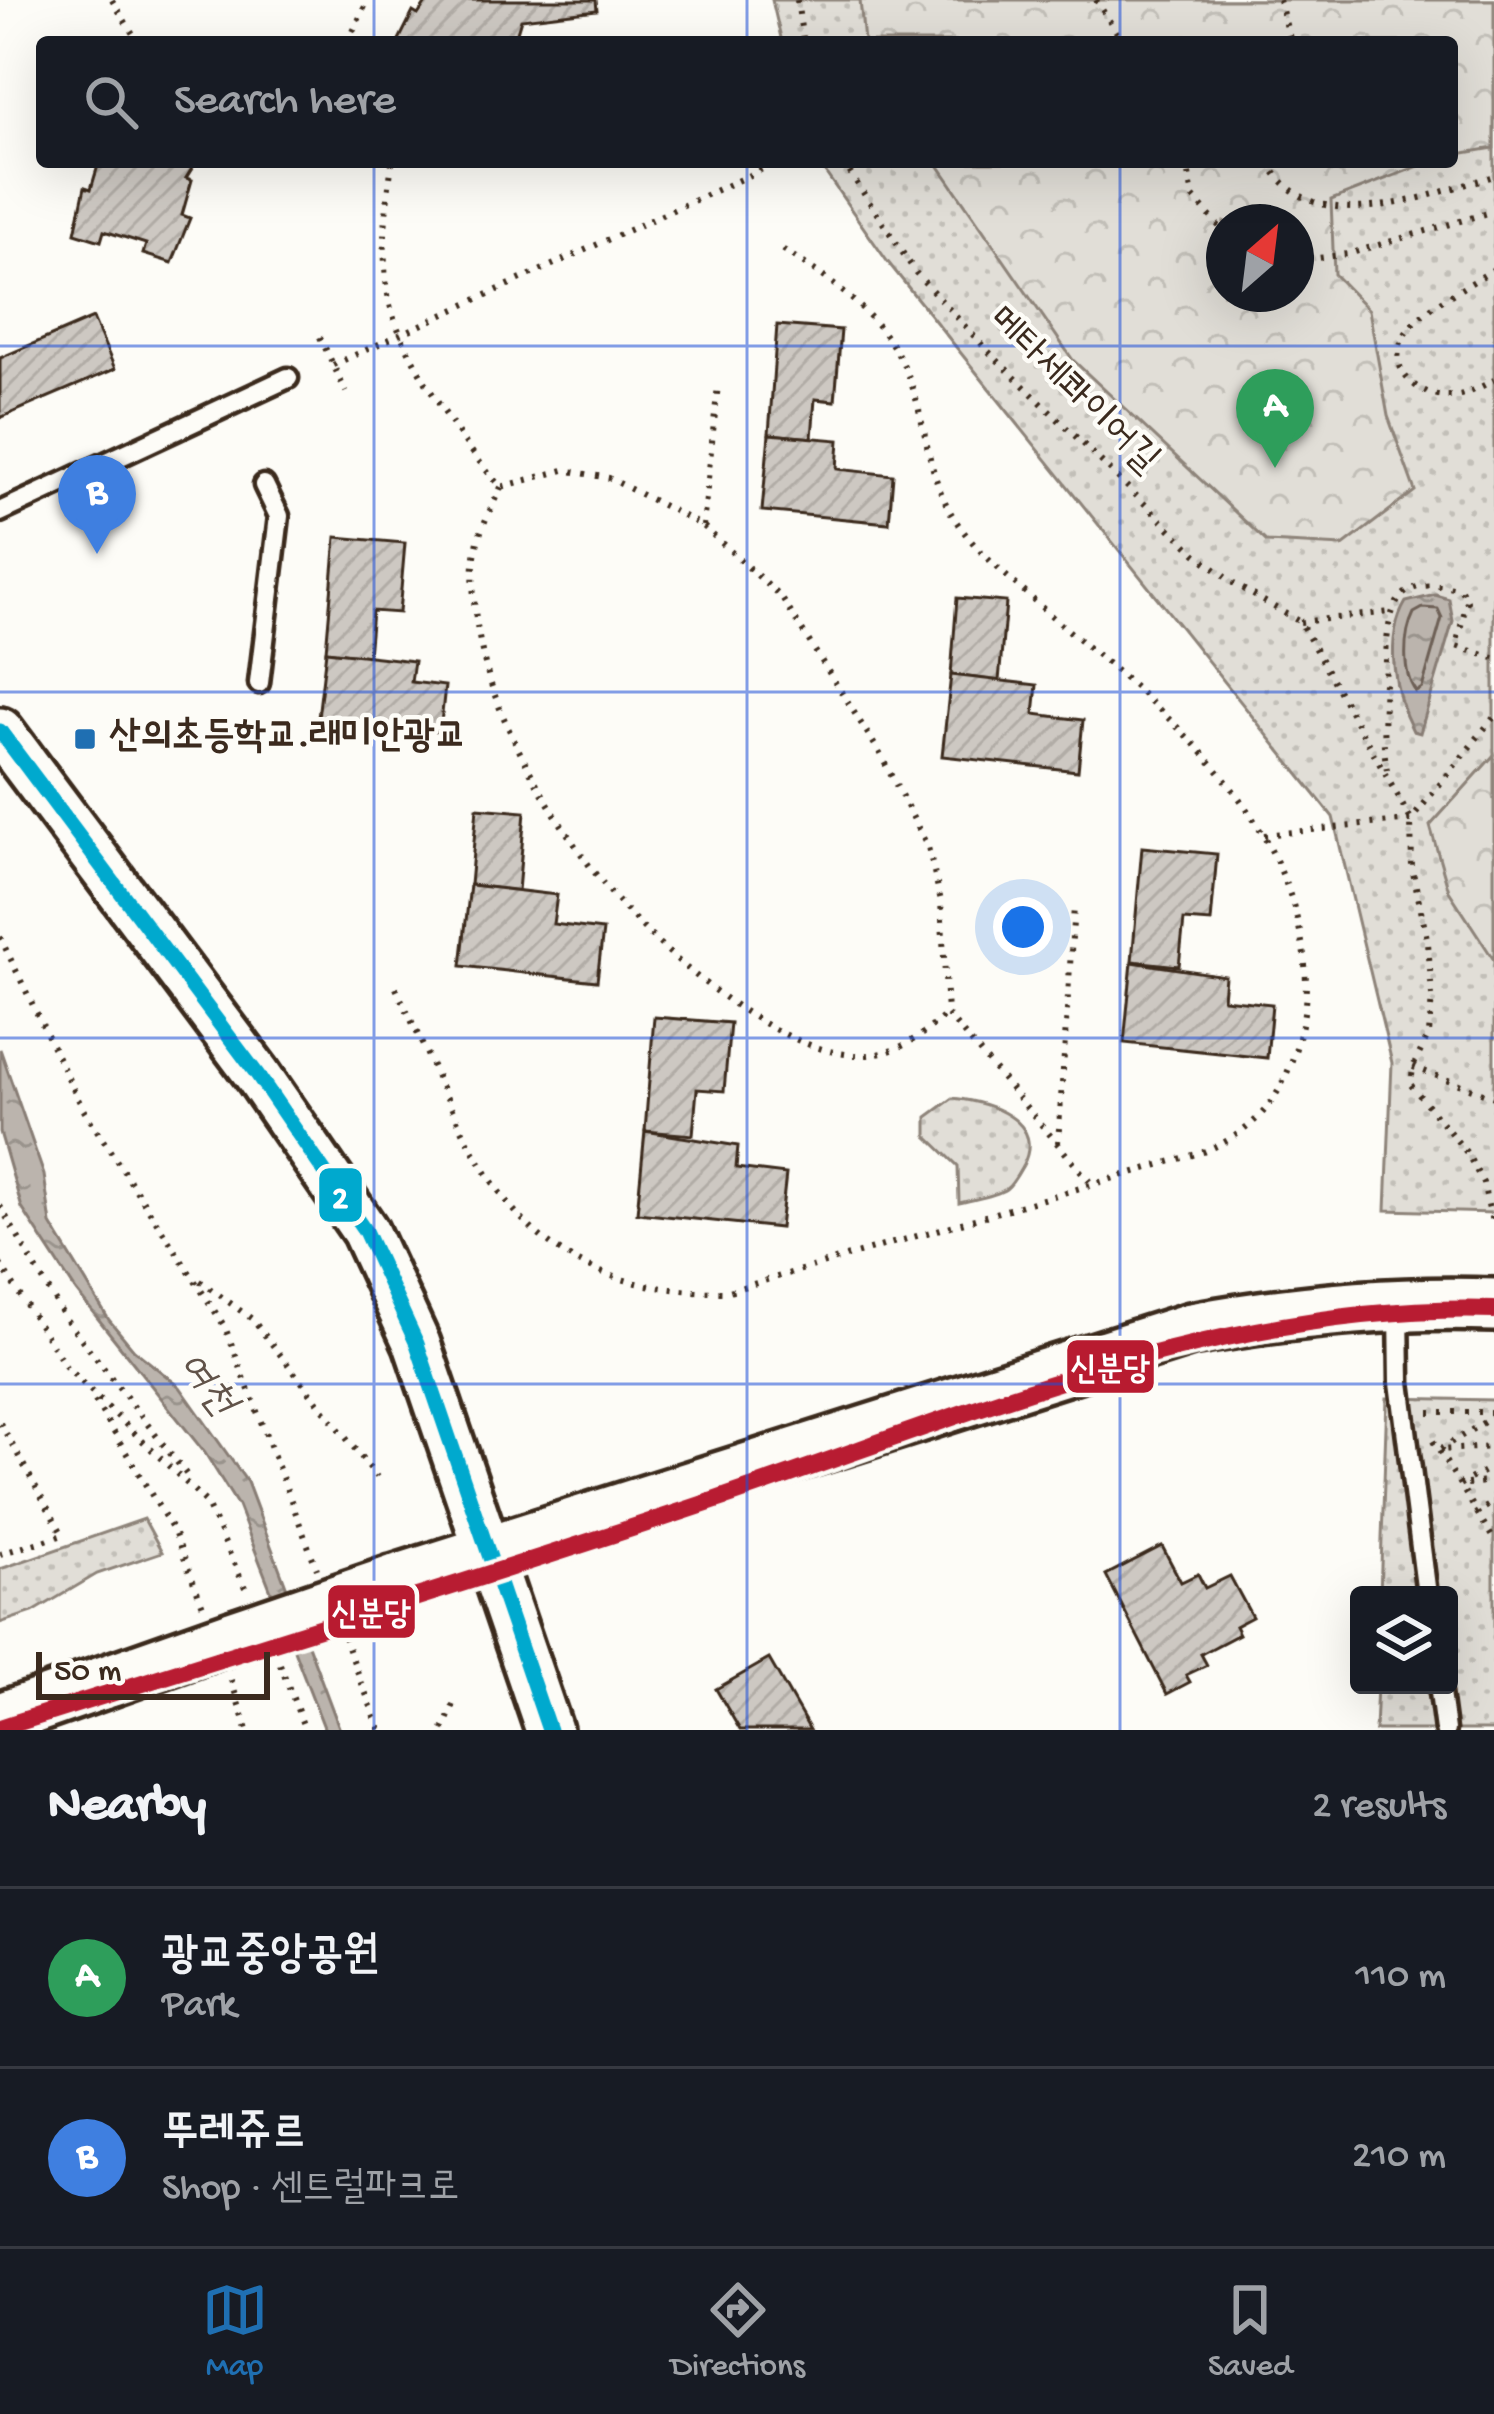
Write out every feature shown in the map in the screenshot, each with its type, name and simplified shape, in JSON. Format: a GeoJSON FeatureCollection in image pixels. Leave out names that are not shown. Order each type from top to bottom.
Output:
{"type":"FeatureCollection","features":[{"type":"Feature","properties":{"kind":"main road"},"geometry":{"type":"LineString","coordinates":[[0,1719],[396,1581],[487,1556],[1191,1329],[1399,1304],[1494,1305]]}},
{"type":"Feature","properties":{"kind":"street"},"geometry":{"type":"LineString","coordinates":[[0,731],[257,1074],[365,1231],[417,1344],[548,1730]]}},
{"type":"Feature","properties":{"kind":"lane"},"geometry":{"type":"LineString","coordinates":[[0,512],[288,378]]}},
{"type":"Feature","properties":{"kind":"lane"},"geometry":{"type":"LineString","coordinates":[[259,683],[279,516],[264,485]]}},
{"type":"Feature","properties":{"kind":"lane"},"geometry":{"type":"LineString","coordinates":[[1399,1304],[1400,1382],[1426,1586]]}},
{"type":"Feature","properties":{"kind":"lane"},"geometry":{"type":"LineString","coordinates":[[1440,1694],[1445,1730]]}},
{"type":"Feature","properties":{"kind":"path"},"geometry":{"type":"LineString","coordinates":[[112,0],[134,36]]}},
{"type":"Feature","properties":{"kind":"path"},"geometry":{"type":"LineString","coordinates":[[351,36],[368,0]]}},
{"type":"Feature","properties":{"kind":"path"},"geometry":{"type":"LineString","coordinates":[[796,0],[801,36]]}},
{"type":"Feature","properties":{"kind":"path"},"geometry":{"type":"LineString","coordinates":[[1096,0],[1119,36]]}},
{"type":"Feature","properties":{"kind":"path"},"geometry":{"type":"LineString","coordinates":[[1279,0],[1289,36]]}},
{"type":"Feature","properties":{"kind":"path"},"geometry":{"type":"LineString","coordinates":[[391,168],[386,212],[392,311],[473,458],[501,487]]}},
{"type":"Feature","properties":{"kind":"path"},"geometry":{"type":"LineString","coordinates":[[333,364],[765,168]]}},
{"type":"Feature","properties":{"kind":"path","name":"메타세콰이어길"},"geometry":{"type":"LineString","coordinates":[[847,168],[916,273],[986,349],[1196,554],[1234,584],[1300,622]]}},
{"type":"Feature","properties":{"kind":"path"},"geometry":{"type":"LineString","coordinates":[[1188,168],[1193,197],[1206,212]]}},
{"type":"Feature","properties":{"kind":"path"},"geometry":{"type":"LineString","coordinates":[[1271,168],[1279,181],[1321,204],[1370,210],[1494,176]]}},
{"type":"Feature","properties":{"kind":"path"},"geometry":{"type":"LineString","coordinates":[[1314,259],[1348,254],[1494,211]]}},
{"type":"Feature","properties":{"kind":"path"},"geometry":{"type":"LineString","coordinates":[[396,988],[493,1188],[553,1250],[592,1273],[634,1285],[726,1292],[1232,1140],[1280,1096],[1303,1024],[1306,958],[1285,881],[1264,835],[1207,754],[980,552],[941,499],[915,395],[886,332],[853,299],[782,249]]}},
{"type":"Feature","properties":{"kind":"path"},"geometry":{"type":"LineString","coordinates":[[1494,269],[1418,321],[1405,334],[1398,362],[1404,376],[1430,394],[1465,394],[1494,380]]}},
{"type":"Feature","properties":{"kind":"path"},"geometry":{"type":"LineString","coordinates":[[320,337],[346,392]]}},
{"type":"Feature","properties":{"kind":"path"},"geometry":{"type":"LineString","coordinates":[[703,526],[718,385]]}},
{"type":"Feature","properties":{"kind":"path"},"geometry":{"type":"LineString","coordinates":[[501,487],[564,470],[609,478],[703,526],[781,597],[908,802],[928,847],[941,901],[947,1014],[1091,1184]]}},
{"type":"Feature","properties":{"kind":"path"},"geometry":{"type":"LineString","coordinates":[[501,487],[476,547],[478,619],[493,690],[544,791],[605,887],[690,972],[763,1021],[839,1055],[878,1054],[912,1043],[947,1014]]}},
{"type":"Feature","properties":{"kind":"path"},"geometry":{"type":"LineString","coordinates":[[1389,780],[1379,728],[1390,612],[1400,596],[1413,589],[1461,590],[1467,601],[1456,646],[1494,658]]}},
{"type":"Feature","properties":{"kind":"path"},"geometry":{"type":"LineString","coordinates":[[1390,612],[1300,622],[1411,820],[1412,868],[1428,943],[1432,996],[1429,1034],[1413,1067],[1412,1085],[1467,1153],[1483,1183],[1493,1226]]}},
{"type":"Feature","properties":{"kind":"path"},"geometry":{"type":"LineString","coordinates":[[1264,835],[1411,820],[1494,717]]}},
{"type":"Feature","properties":{"kind":"path"},"geometry":{"type":"LineString","coordinates":[[1058,1143],[1074,907]]}},
{"type":"Feature","properties":{"kind":"path"},"geometry":{"type":"LineString","coordinates":[[0,937],[83,1108],[124,1180],[197,1279],[241,1361],[259,1425],[320,1578]]}},
{"type":"Feature","properties":{"kind":"path"},"geometry":{"type":"LineString","coordinates":[[1413,1067],[1494,1097]]}},
{"type":"Feature","properties":{"kind":"path"},"geometry":{"type":"LineString","coordinates":[[0,1206],[64,1318],[151,1424],[206,1502],[245,1635],[247,1730]]}},
{"type":"Feature","properties":{"kind":"path"},"geometry":{"type":"LineString","coordinates":[[0,1264],[40,1331],[90,1393],[174,1532],[305,1730]]}},
{"type":"Feature","properties":{"kind":"path"},"geometry":{"type":"LineString","coordinates":[[197,1279],[252,1319],[377,1477]]}},
{"type":"Feature","properties":{"kind":"path"},"geometry":{"type":"LineString","coordinates":[[90,1393],[206,1502]]}},
{"type":"Feature","properties":{"kind":"path"},"geometry":{"type":"LineString","coordinates":[[1494,1414],[1417,1412],[1494,1540]]}},
{"type":"Feature","properties":{"kind":"path"},"geometry":{"type":"LineString","coordinates":[[1439,1450],[1494,1414]]}},
{"type":"Feature","properties":{"kind":"path"},"geometry":{"type":"LineString","coordinates":[[0,1423],[63,1535],[0,1554]]}},
{"type":"Feature","properties":{"kind":"path"},"geometry":{"type":"LineString","coordinates":[[1439,1450],[1494,1447]]}},
{"type":"Feature","properties":{"kind":"path"},"geometry":{"type":"LineString","coordinates":[[1459,1485],[1494,1466]]}},
{"type":"Feature","properties":{"kind":"path"},"geometry":{"type":"LineString","coordinates":[[1459,1485],[1494,1481]]}},
{"type":"Feature","properties":{"kind":"path"},"geometry":{"type":"LineString","coordinates":[[1475,1514],[1494,1502]]}},
{"type":"Feature","properties":{"kind":"path"},"geometry":{"type":"LineString","coordinates":[[338,1622],[380,1730]]}},
{"type":"Feature","properties":{"kind":"path"},"geometry":{"type":"LineString","coordinates":[[443,1730],[454,1704]]}},
{"type":"Feature","properties":{"kind":"green space"},"geometry":{"type":"Polygon","coordinates":[[[772,0],[1494,0],[1494,1213],[1386,1210],[1392,1063],[1333,817],[887,261],[822,168],[1458,168],[1458,36],[781,36],[772,0]]]}},
{"type":"Feature","properties":{"kind":"green space"},"geometry":{"type":"Polygon","coordinates":[[[860,0],[1494,0],[1494,148],[1458,154],[1458,36],[863,36],[860,0]]]}},
{"type":"Feature","properties":{"kind":"green space"},"geometry":{"type":"Polygon","coordinates":[[[940,168],[1414,168],[1331,200],[1334,274],[1369,310],[1388,416],[1415,491],[1343,546],[1267,542],[1073,360],[940,168]]]}},
{"type":"Feature","properties":{"kind":"green space"},"geometry":{"type":"Polygon","coordinates":[[[1494,755],[1494,960],[1449,891],[1430,826],[1494,755]]]}},
{"type":"Feature","properties":{"kind":"green space"},"geometry":{"type":"Polygon","coordinates":[[[953,1098],[996,1109],[1020,1125],[1027,1136],[1023,1165],[1001,1192],[959,1203],[958,1166],[927,1136],[927,1117],[953,1098]]]}},
{"type":"Feature","properties":{"kind":"green space"},"geometry":{"type":"Polygon","coordinates":[[[1387,1398],[1494,1400],[1494,1730],[1375,1730],[1377,1694],[1458,1694],[1458,1586],[1380,1586],[1387,1398]]]}},
{"type":"Feature","properties":{"kind":"green space"},"geometry":{"type":"Polygon","coordinates":[[[144,1519],[162,1552],[97,1574],[33,1612],[0,1623],[0,1569],[144,1519]]]}},
{"type":"Feature","properties":{"kind":"water"},"geometry":{"type":"Polygon","coordinates":[[[1435,595],[1449,599],[1453,621],[1420,733],[1413,731],[1401,701],[1394,666],[1395,632],[1406,602],[1435,595]]]}},
{"type":"Feature","properties":{"kind":"water"},"geometry":{"type":"Polygon","coordinates":[[[0,1049],[44,1175],[51,1224],[109,1320],[134,1350],[180,1387],[247,1482],[340,1730],[325,1730],[238,1506],[205,1453],[76,1291],[22,1208],[0,1132],[0,1049]]]}},
{"type":"Feature","properties":{"kind":"building"},"geometry":{"type":"Polygon","coordinates":[[[428,0],[596,0],[597,10],[521,19],[516,36],[401,36],[413,12],[418,15],[428,0]]]}},
{"type":"Feature","properties":{"kind":"building"},"geometry":{"type":"Polygon","coordinates":[[[97,168],[192,168],[186,178],[192,180],[182,215],[190,218],[172,263],[143,254],[146,244],[104,231],[101,241],[75,233],[85,187],[91,189],[97,168]]]}},
{"type":"Feature","properties":{"kind":"building"},"geometry":{"type":"Polygon","coordinates":[[[93,318],[115,369],[0,418],[0,358],[93,318]]]}},
{"type":"Feature","properties":{"kind":"building"},"geometry":{"type":"Polygon","coordinates":[[[777,325],[841,330],[835,401],[815,399],[812,438],[769,434],[777,325]]]}},
{"type":"Feature","properties":{"kind":"building"},"geometry":{"type":"Polygon","coordinates":[[[769,434],[839,440],[837,469],[893,475],[889,523],[762,511],[769,434]]]}},
{"type":"Feature","properties":{"kind":"building"},"geometry":{"type":"Polygon","coordinates":[[[336,537],[405,543],[399,613],[372,611],[368,656],[326,651],[336,537]]]}},
{"type":"Feature","properties":{"kind":"building"},"geometry":{"type":"Polygon","coordinates":[[[957,598],[1006,602],[999,681],[951,675],[957,598]]]}},
{"type":"Feature","properties":{"kind":"building"},"geometry":{"type":"Polygon","coordinates":[[[326,651],[414,661],[411,682],[445,686],[440,732],[318,718],[326,651]]]}},
{"type":"Feature","properties":{"kind":"building"},"geometry":{"type":"Polygon","coordinates":[[[951,675],[1037,685],[1034,714],[1083,720],[1078,771],[942,756],[951,675]]]}},
{"type":"Feature","properties":{"kind":"building"},"geometry":{"type":"Polygon","coordinates":[[[477,808],[525,812],[518,891],[470,885],[477,808]]]}},
{"type":"Feature","properties":{"kind":"building"},"geometry":{"type":"Polygon","coordinates":[[[1142,847],[1217,854],[1211,922],[1184,920],[1179,966],[1132,961],[1142,847]]]}},
{"type":"Feature","properties":{"kind":"building"},"geometry":{"type":"Polygon","coordinates":[[[470,885],[557,895],[553,924],[603,930],[597,981],[461,966],[470,885]]]}},
{"type":"Feature","properties":{"kind":"building"},"geometry":{"type":"Polygon","coordinates":[[[1132,962],[1225,976],[1223,999],[1272,1004],[1267,1058],[1124,1043],[1132,962]]]}},
{"type":"Feature","properties":{"kind":"building"},"geometry":{"type":"Polygon","coordinates":[[[654,1017],[730,1023],[724,1091],[697,1089],[693,1135],[645,1131],[654,1017]]]}},
{"type":"Feature","properties":{"kind":"building"},"geometry":{"type":"Polygon","coordinates":[[[645,1131],[738,1146],[736,1168],[786,1174],[780,1228],[637,1213],[645,1131]]]}},
{"type":"Feature","properties":{"kind":"building"},"geometry":{"type":"Polygon","coordinates":[[[1162,1546],[1181,1582],[1198,1574],[1205,1588],[1230,1576],[1252,1617],[1235,1626],[1239,1634],[1201,1654],[1207,1665],[1186,1675],[1190,1682],[1167,1694],[1106,1575],[1162,1546]]]}},
{"type":"Feature","properties":{"kind":"building"},"geometry":{"type":"Polygon","coordinates":[[[769,1659],[810,1730],[740,1730],[716,1689],[769,1659]]]}},
{"type":"Feature","properties":{"kind":"transit line","name":"2"},"geometry":{"type":"LineString","coordinates":[[0,731],[257,1074],[365,1231],[417,1344],[549,1730]]}},
{"type":"Feature","properties":{"kind":"transit line","name":"신분당"},"geometry":{"type":"LineString","coordinates":[[0,1728],[627,1530],[1098,1370],[1293,1324],[1393,1312],[1494,1310]]}},
{"type":"Feature","properties":{"kind":"place","name":"광교중앙공원"},"geometry":{"type":"Point","coordinates":[1275,468]}},
{"type":"Feature","properties":{"kind":"place","name":"뚜레쥬르"},"geometry":{"type":"Point","coordinates":[97,554]}},
{"type":"Feature","properties":{"kind":"place","name":"산의초등학교.래미안광교"},"geometry":{"type":"Point","coordinates":[85,739]}},
{"type":"Feature","properties":{"kind":"water label","name":"여천"},"geometry":{"type":"Point","coordinates":[204,1386]}}]}
